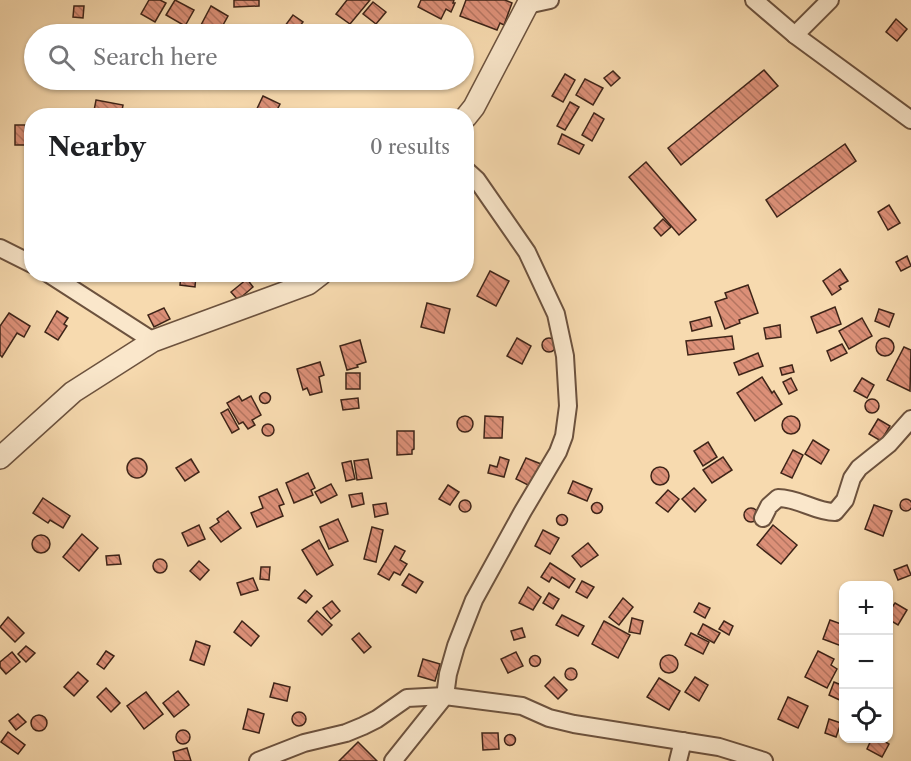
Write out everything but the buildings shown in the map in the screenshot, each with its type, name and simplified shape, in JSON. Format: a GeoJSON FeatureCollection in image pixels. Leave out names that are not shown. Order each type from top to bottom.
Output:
{"type":"FeatureCollection","features":[{"type":"Feature","properties":{"kind":"street"},"geometry":{"type":"LineString","coordinates":[[474,108],[528,3],[550,0]]}},
{"type":"Feature","properties":{"kind":"street"},"geometry":{"type":"LineString","coordinates":[[754,0],[795,35],[911,120]]}},
{"type":"Feature","properties":{"kind":"street"},"geometry":{"type":"LineString","coordinates":[[795,35],[830,0]]}},
{"type":"Feature","properties":{"kind":"street"},"geometry":{"type":"LineString","coordinates":[[393,761],[445,696],[456,646],[474,600],[558,452],[564,435],[568,406],[565,356],[556,314],[526,252],[474,177]]}},
{"type":"Feature","properties":{"kind":"street"},"geometry":{"type":"LineString","coordinates":[[0,248],[24,260]]}},
{"type":"Feature","properties":{"kind":"street"},"geometry":{"type":"LineString","coordinates":[[61,282],[153,341]]}},
{"type":"Feature","properties":{"kind":"street"},"geometry":{"type":"LineString","coordinates":[[0,458],[73,392],[153,341],[311,282]]}},
{"type":"Feature","properties":{"kind":"street"},"geometry":{"type":"LineString","coordinates":[[763,518],[769,506],[778,498],[795,499],[826,512],[835,512],[844,500],[852,478],[859,468],[889,444],[911,419]]}},
{"type":"Feature","properties":{"kind":"street"},"geometry":{"type":"LineString","coordinates":[[258,761],[303,743],[346,733],[363,726],[408,698],[445,696],[522,706],[549,718],[574,724],[718,747],[764,761]]}},
{"type":"Feature","properties":{"kind":"street"},"geometry":{"type":"LineString","coordinates":[[678,761],[683,741]]}}]}
